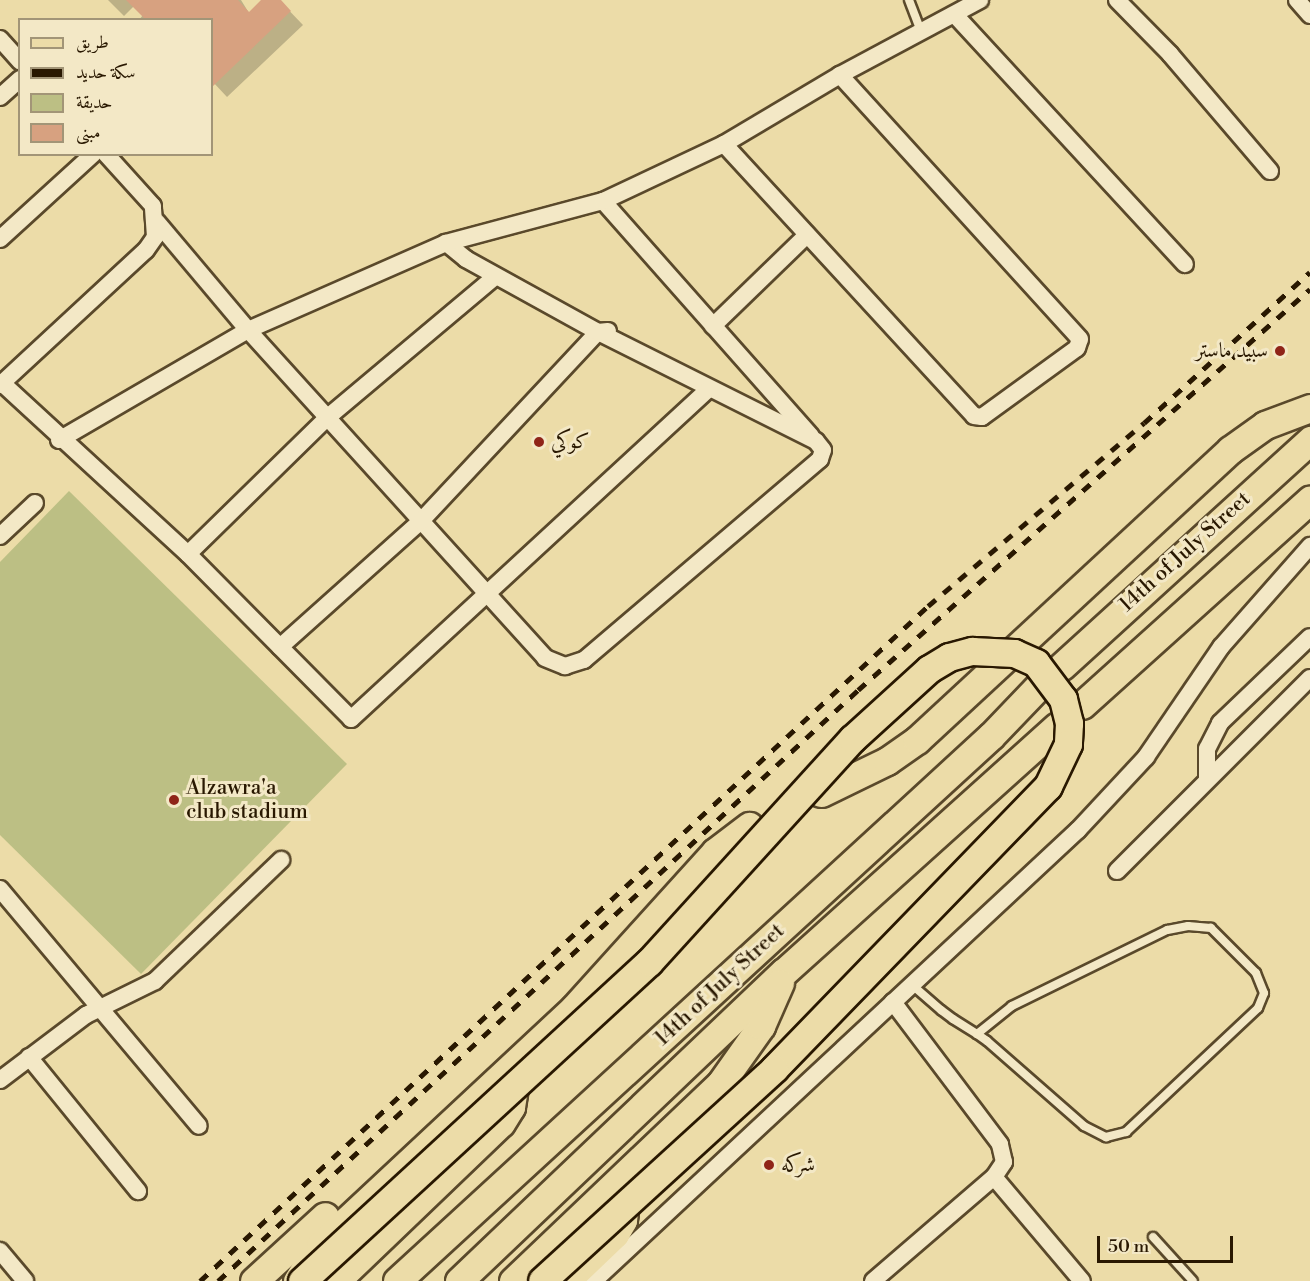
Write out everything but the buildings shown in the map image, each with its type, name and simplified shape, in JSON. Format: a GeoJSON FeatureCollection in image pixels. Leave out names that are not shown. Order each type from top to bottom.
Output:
{"type":"FeatureCollection","features":[{"type":"Feature","properties":{"kind":"main road"},"geometry":{"type":"LineString","coordinates":[[821,793],[879,765],[917,740],[1230,450],[1265,425],[1310,408]]}},
{"type":"Feature","properties":{"kind":"main road","name":"14th of July Street"},"geometry":{"type":"LineString","coordinates":[[1062,666],[1310,440]]}},
{"type":"Feature","properties":{"kind":"main road","name":"14th of July Street"},"geometry":{"type":"LineString","coordinates":[[1082,705],[1310,500]]}},
{"type":"Feature","properties":{"kind":"main road"},"geometry":{"type":"LineString","coordinates":[[302,1281],[649,962],[852,739],[929,669],[949,657],[972,651],[1014,653],[1036,663],[1063,699],[1069,723],[1068,744],[1048,786],[774,1069],[542,1281]]}},
{"type":"Feature","properties":{"kind":"main road","name":"14th of July Street"},"geometry":{"type":"LineString","coordinates":[[397,1281],[991,736],[1039,686]]}},
{"type":"Feature","properties":{"kind":"main road","name":"14th of July Street"},"geometry":{"type":"LineString","coordinates":[[459,1281],[784,972],[1057,726]]}},
{"type":"Feature","properties":{"kind":"main road"},"geometry":{"type":"LineString","coordinates":[[297,1281],[324,1240],[574,1008],[723,844],[749,826]]}},
{"type":"Feature","properties":{"kind":"main road"},"geometry":{"type":"LineString","coordinates":[[254,1281],[629,928],[684,888]]}},
{"type":"Feature","properties":{"kind":"main road"},"geometry":{"type":"LineString","coordinates":[[513,1281],[671,1135],[720,1084],[752,1040],[784,972]]}},
{"type":"Feature","properties":{"kind":"main road"},"geometry":{"type":"LineString","coordinates":[[336,1281],[501,1123],[511,1107],[514,1088]]}},
{"type":"Feature","properties":{"kind":"main road"},"geometry":{"type":"LineString","coordinates":[[566,1281],[615,1234],[623,1220],[626,1203]]}},
{"type":"Feature","properties":{"kind":"street"},"geometry":{"type":"LineString","coordinates":[[59,440],[248,330],[446,243],[603,201],[724,144],[840,75],[980,0]]}},
{"type":"Feature","properties":{"kind":"street"},"geometry":{"type":"LineString","coordinates":[[1117,0],[1170,54],[1270,171]]}},
{"type":"Feature","properties":{"kind":"street"},"geometry":{"type":"LineString","coordinates":[[1297,0],[1310,15]]}},
{"type":"Feature","properties":{"kind":"street"},"geometry":{"type":"LineString","coordinates":[[955,15],[1185,264]]}},
{"type":"Feature","properties":{"kind":"street"},"geometry":{"type":"LineString","coordinates":[[0,39],[18,58]]}},
{"type":"Feature","properties":{"kind":"street"},"geometry":{"type":"LineString","coordinates":[[724,144],[976,417],[982,417],[1080,342],[840,75]]}},
{"type":"Feature","properties":{"kind":"street"},"geometry":{"type":"LineString","coordinates":[[0,97],[18,81]]}},
{"type":"Feature","properties":{"kind":"street"},"geometry":{"type":"LineString","coordinates":[[0,239],[91,156]]}},
{"type":"Feature","properties":{"kind":"street"},"geometry":{"type":"LineString","coordinates":[[108,156],[153,206],[157,222],[155,237],[146,250],[1,384],[59,440],[188,554],[351,719],[707,390]]}},
{"type":"Feature","properties":{"kind":"street"},"geometry":{"type":"LineString","coordinates":[[157,222],[248,330],[487,595],[545,658],[565,666],[584,660],[820,459],[823,450],[603,201]]}},
{"type":"Feature","properties":{"kind":"street"},"geometry":{"type":"LineString","coordinates":[[713,326],[807,235]]}},
{"type":"Feature","properties":{"kind":"street"},"geometry":{"type":"LineString","coordinates":[[446,243],[496,276],[604,331],[707,390],[816,441]]}},
{"type":"Feature","properties":{"kind":"street"},"geometry":{"type":"LineString","coordinates":[[188,554],[328,417],[496,276]]}},
{"type":"Feature","properties":{"kind":"street"},"geometry":{"type":"LineString","coordinates":[[280,647],[421,521],[604,331]]}},
{"type":"Feature","properties":{"kind":"street"},"geometry":{"type":"LineString","coordinates":[[0,536],[35,503]]}},
{"type":"Feature","properties":{"kind":"street"},"geometry":{"type":"LineString","coordinates":[[594,1281],[1036,869],[1118,788],[1156,745],[1221,647],[1310,546]]}},
{"type":"Feature","properties":{"kind":"street"},"geometry":{"type":"LineString","coordinates":[[1207,778],[1207,749],[1220,723],[1310,638]]}},
{"type":"Feature","properties":{"kind":"street"},"geometry":{"type":"LineString","coordinates":[[1117,871],[1207,778],[1310,678]]}},
{"type":"Feature","properties":{"kind":"street"},"geometry":{"type":"LineString","coordinates":[[0,1080],[100,1007],[137,993],[155,981],[281,860]]}},
{"type":"Feature","properties":{"kind":"street"},"geometry":{"type":"LineString","coordinates":[[0,889],[200,1126]]}},
{"type":"Feature","properties":{"kind":"street"},"geometry":{"type":"LineString","coordinates":[[873,1281],[994,1177],[1004,1162],[1000,1144],[892,1002]]}},
{"type":"Feature","properties":{"kind":"street"},"geometry":{"type":"LineString","coordinates":[[29,1057],[138,1191]]}},
{"type":"Feature","properties":{"kind":"street"},"geometry":{"type":"LineString","coordinates":[[994,1177],[1082,1281]]}},
{"type":"Feature","properties":{"kind":"street"},"geometry":{"type":"LineString","coordinates":[[0,1251],[25,1281]]}},
{"type":"Feature","properties":{"kind":"lane"},"geometry":{"type":"LineString","coordinates":[[909,0],[921,32]]}},
{"type":"Feature","properties":{"kind":"lane"},"geometry":{"type":"LineString","coordinates":[[911,984],[977,1034],[1084,1126],[1106,1137],[1118,1137],[1258,1008],[1264,993],[1256,973],[1210,928],[1188,926],[1167,930],[1012,1006],[977,1034]]}},
{"type":"Feature","properties":{"kind":"lane"},"geometry":{"type":"LineString","coordinates":[[1153,1237],[1193,1281]]}},
{"type":"Feature","properties":{"kind":"green space","name":"Alzawra'a club stadium"},"geometry":{"type":"Polygon","coordinates":[[[69,491],[347,764],[141,974],[0,835],[0,562],[69,491]]]}},
{"type":"Feature","properties":{"kind":"railway"},"geometry":{"type":"LineString","coordinates":[[200,1281],[928,606],[1144,423],[1310,272]]}},
{"type":"Feature","properties":{"kind":"railway"},"geometry":{"type":"LineString","coordinates":[[218,1281],[858,690],[1310,289]]}},
{"type":"Feature","properties":{"kind":"place","name":"سبيد ماستر"},"geometry":{"type":"Point","coordinates":[1280,351]}},
{"type":"Feature","properties":{"kind":"place","name":"كوكي"},"geometry":{"type":"Point","coordinates":[539,442]}},
{"type":"Feature","properties":{"kind":"place","name":"Alzawra'a club stadium"},"geometry":{"type":"Point","coordinates":[174,800]}},
{"type":"Feature","properties":{"kind":"place","name":"شركه"},"geometry":{"type":"Point","coordinates":[769,1165]}}]}
